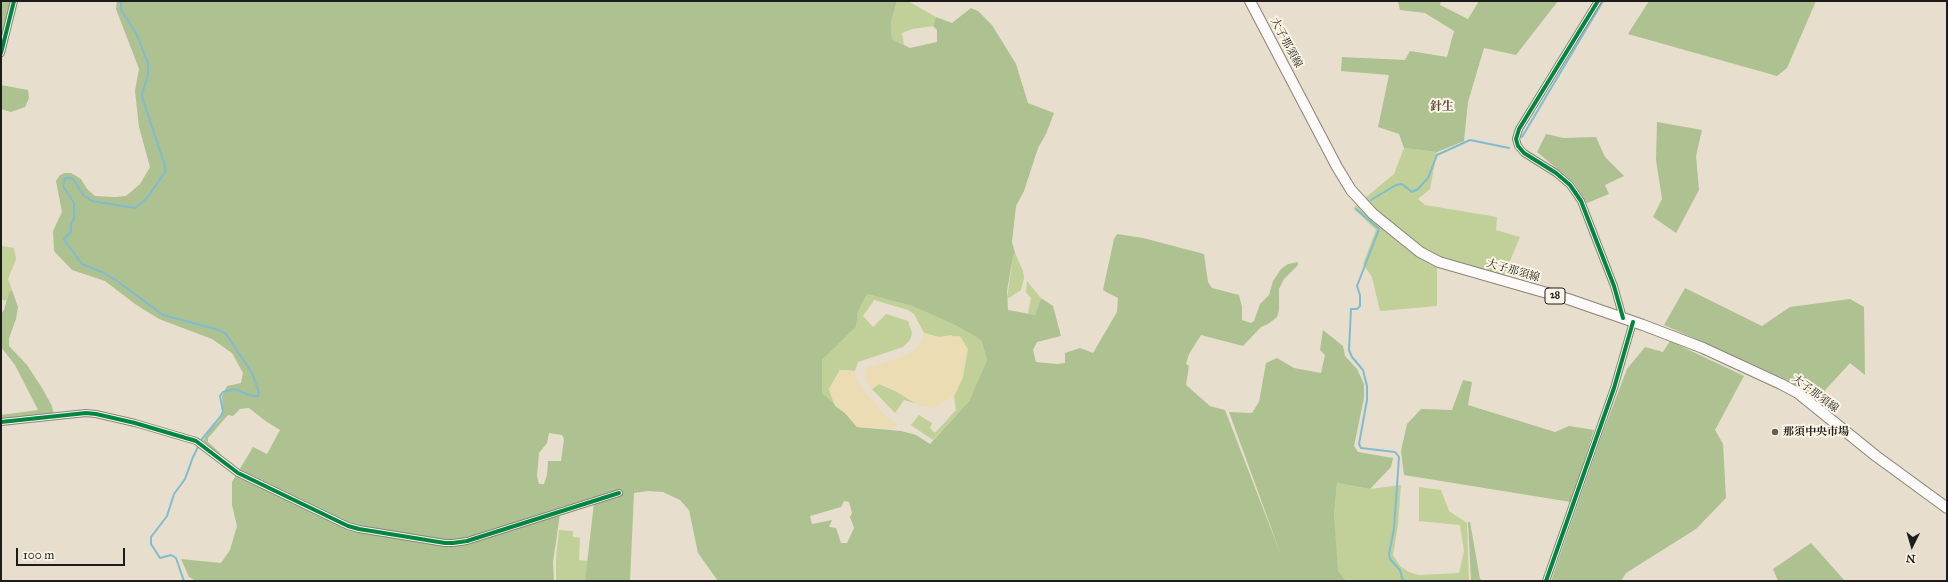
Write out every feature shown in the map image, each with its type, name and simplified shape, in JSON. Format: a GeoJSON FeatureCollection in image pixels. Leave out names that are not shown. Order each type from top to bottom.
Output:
{"type":"FeatureCollection","features":[{"type":"Feature","properties":{"kind":"main road","name":"大子那須線"},"geometry":{"type":"LineString","coordinates":[[1250,1],[1337,167],[1351,190],[1373,214],[1420,252],[1440,262],[1568,299],[1623,318],[1703,348],[1781,384],[1798,393],[1876,456],[1947,508]]}},
{"type":"Feature","properties":{"kind":"street"},"geometry":{"type":"LineString","coordinates":[[1,53],[14,1]]}},
{"type":"Feature","properties":{"kind":"street"},"geometry":{"type":"LineString","coordinates":[[1598,1],[1516,138],[1518,146],[1521,149],[1556,173],[1570,185],[1581,201],[1614,286],[1623,318]]}},
{"type":"Feature","properties":{"kind":"street"},"geometry":{"type":"LineString","coordinates":[[1546,581],[1614,388],[1633,322]]}},
{"type":"Feature","properties":{"kind":"street"},"geometry":{"type":"LineString","coordinates":[[1,422],[86,413],[135,423],[196,441],[238,473],[348,526],[453,543],[467,541],[619,493]]}},
{"type":"Feature","properties":{"kind":"green space"},"geometry":{"type":"Polygon","coordinates":[[[1,1],[10,1],[10,7],[1,45],[1,1]]]}},
{"type":"Feature","properties":{"kind":"green space"},"geometry":{"type":"Polygon","coordinates":[[[117,1],[897,1],[891,22],[892,39],[910,48],[937,42],[937,30],[933,26],[936,17],[952,23],[971,8],[978,11],[992,25],[1016,64],[1028,103],[1054,113],[1046,134],[1038,148],[1024,191],[1016,206],[1012,242],[1015,253],[1007,291],[1008,310],[1035,315],[1041,298],[1053,306],[1061,336],[1037,342],[1033,350],[1036,362],[1057,364],[1065,363],[1065,353],[1080,348],[1093,353],[1117,312],[1118,298],[1103,290],[1114,239],[1117,234],[1143,238],[1204,254],[1208,282],[1212,288],[1239,295],[1242,307],[1242,320],[1251,323],[1254,321],[1260,304],[1269,295],[1273,281],[1281,269],[1288,264],[1298,262],[1298,265],[1284,279],[1279,289],[1279,310],[1277,317],[1261,327],[1243,346],[1201,335],[1189,354],[1186,364],[1189,366],[1186,385],[1210,406],[1225,410],[1281,555],[1229,412],[1252,413],[1259,402],[1266,363],[1277,358],[1294,368],[1321,373],[1325,355],[1320,350],[1323,330],[1343,346],[1345,356],[1357,369],[1364,384],[1364,398],[1354,446],[1358,452],[1393,458],[1391,467],[1370,489],[1337,483],[1334,516],[1338,571],[1346,581],[718,581],[698,553],[689,510],[680,500],[663,492],[648,491],[634,493],[630,581],[585,581],[594,503],[560,514],[553,562],[554,581],[196,581],[189,577],[181,559],[221,563],[230,550],[237,526],[232,505],[232,482],[253,447],[267,454],[280,430],[249,408],[240,409],[233,416],[228,415],[208,438],[208,442],[221,454],[220,455],[203,441],[210,430],[220,420],[223,412],[222,396],[227,386],[241,383],[243,373],[232,353],[212,339],[159,319],[135,304],[105,281],[72,270],[54,251],[53,231],[62,212],[56,181],[59,176],[64,173],[71,173],[81,179],[87,189],[95,196],[126,196],[140,184],[150,167],[139,127],[135,91],[139,69],[116,9],[117,1]],[[867,294],[858,312],[856,327],[822,360],[822,393],[845,413],[857,427],[901,431],[916,435],[930,444],[969,401],[987,360],[981,340],[955,325],[912,306],[867,294]],[[549,433],[547,443],[539,453],[537,476],[539,484],[544,484],[547,475],[548,461],[561,461],[564,439],[562,435],[549,433]],[[844,501],[841,507],[810,516],[812,524],[832,520],[829,527],[836,528],[841,543],[847,543],[854,528],[850,517],[852,513],[849,502],[844,501]]]}},
{"type":"Feature","properties":{"kind":"green space"},"geometry":{"type":"Polygon","coordinates":[[[897,1],[908,1],[936,17],[933,26],[912,29],[902,33],[904,45],[892,39],[891,22],[897,1]]]}},
{"type":"Feature","properties":{"kind":"green space"},"geometry":{"type":"Polygon","coordinates":[[[1398,1],[1441,1],[1440,5],[1468,19],[1479,1],[1558,1],[1516,55],[1484,48],[1468,102],[1464,141],[1437,152],[1404,148],[1399,134],[1378,127],[1389,75],[1341,71],[1342,57],[1405,60],[1410,51],[1447,57],[1454,31],[1425,13],[1400,10],[1398,1]]]}},
{"type":"Feature","properties":{"kind":"green space"},"geometry":{"type":"Polygon","coordinates":[[[1649,1],[1816,1],[1787,68],[1777,76],[1628,34],[1649,1]]]}},
{"type":"Feature","properties":{"kind":"green space"},"geometry":{"type":"Polygon","coordinates":[[[1,85],[28,90],[29,98],[25,107],[11,112],[1,109],[1,85]]]}},
{"type":"Feature","properties":{"kind":"green space"},"geometry":{"type":"Polygon","coordinates":[[[1657,122],[1702,130],[1696,156],[1699,190],[1676,233],[1653,217],[1662,199],[1656,160],[1657,122]]]}},
{"type":"Feature","properties":{"kind":"green space"},"geometry":{"type":"Polygon","coordinates":[[[1546,134],[1563,138],[1596,137],[1605,157],[1624,176],[1605,185],[1609,194],[1587,203],[1574,183],[1537,152],[1546,134]]]}},
{"type":"Feature","properties":{"kind":"green space"},"geometry":{"type":"Polygon","coordinates":[[[1404,148],[1437,152],[1430,189],[1418,199],[1425,205],[1497,217],[1496,230],[1520,237],[1504,275],[1451,262],[1437,266],[1437,306],[1380,311],[1372,277],[1363,264],[1376,230],[1353,208],[1394,174],[1404,148]]]}},
{"type":"Feature","properties":{"kind":"green space"},"geometry":{"type":"Polygon","coordinates":[[[2,246],[14,248],[16,259],[8,279],[12,290],[9,292],[6,301],[1,299],[2,246]]]}},
{"type":"Feature","properties":{"kind":"green space"},"geometry":{"type":"Polygon","coordinates":[[[1015,253],[1023,271],[1024,278],[1021,290],[1007,299],[1013,257],[1015,253]]]}},
{"type":"Feature","properties":{"kind":"green space"},"geometry":{"type":"Polygon","coordinates":[[[1027,281],[1041,298],[1035,315],[1028,314],[1031,298],[1026,292],[1027,281]]]}},
{"type":"Feature","properties":{"kind":"green space"},"geometry":{"type":"Polygon","coordinates":[[[1685,288],[1762,326],[1790,307],[1850,299],[1864,307],[1865,375],[1850,363],[1819,397],[1781,377],[1664,325],[1685,288]]]}},
{"type":"Feature","properties":{"kind":"green space"},"geometry":{"type":"Polygon","coordinates":[[[12,290],[18,307],[16,319],[9,338],[9,346],[27,365],[42,388],[52,406],[54,416],[1,421],[1,415],[38,410],[15,365],[1,347],[1,314],[4,310],[9,292],[12,290]]]}},
{"type":"Feature","properties":{"kind":"green space"},"geometry":{"type":"Polygon","coordinates":[[[867,294],[912,306],[955,325],[981,340],[987,360],[969,401],[933,440],[911,425],[919,415],[932,423],[930,428],[935,433],[956,410],[954,396],[963,377],[952,335],[939,337],[924,333],[914,314],[908,310],[874,300],[863,316],[873,327],[886,314],[908,321],[912,333],[910,340],[903,347],[858,362],[855,371],[840,370],[829,389],[835,406],[822,393],[822,360],[856,327],[858,312],[867,294]]]}},
{"type":"Feature","properties":{"kind":"green space"},"geometry":{"type":"Polygon","coordinates":[[[1670,341],[1744,376],[1715,430],[1723,444],[1726,498],[1696,529],[1626,573],[1621,581],[1551,581],[1603,432],[1627,369],[1645,347],[1663,352],[1670,341]]]}},
{"type":"Feature","properties":{"kind":"green space"},"geometry":{"type":"Polygon","coordinates":[[[1463,380],[1472,382],[1468,405],[1555,432],[1569,426],[1594,430],[1571,502],[1404,475],[1401,451],[1407,424],[1421,409],[1452,410],[1463,380]]]}},
{"type":"Feature","properties":{"kind":"green space"},"geometry":{"type":"Polygon","coordinates":[[[879,384],[904,395],[918,404],[904,400],[895,413],[872,389],[879,384]]]}},
{"type":"Feature","properties":{"kind":"green space"},"geometry":{"type":"Polygon","coordinates":[[[1337,483],[1369,489],[1401,485],[1398,525],[1393,555],[1400,566],[1409,572],[1419,575],[1459,573],[1464,551],[1460,525],[1419,521],[1419,487],[1441,490],[1449,511],[1467,523],[1469,581],[1345,581],[1335,569],[1334,516],[1337,483]]]}},
{"type":"Feature","properties":{"kind":"green space"},"geometry":{"type":"Polygon","coordinates":[[[1468,522],[1470,522],[1480,579],[1484,581],[1471,581],[1468,522]]]}},
{"type":"Feature","properties":{"kind":"green space"},"geometry":{"type":"Polygon","coordinates":[[[559,530],[573,531],[573,537],[580,538],[579,560],[588,561],[585,581],[556,581],[556,559],[559,530]]]}},
{"type":"Feature","properties":{"kind":"green space"},"geometry":{"type":"Polygon","coordinates":[[[1811,543],[1845,581],[1778,581],[1773,569],[1811,543]]]}},
{"type":"Feature","properties":{"kind":"sand"},"geometry":{"type":"Polygon","coordinates":[[[924,333],[939,337],[960,336],[968,349],[963,377],[954,396],[933,408],[921,407],[887,386],[879,384],[872,389],[864,375],[866,368],[896,359],[916,350],[922,341],[924,333]]]}},
{"type":"Feature","properties":{"kind":"sand"},"geometry":{"type":"Polygon","coordinates":[[[840,370],[855,371],[856,378],[862,388],[883,413],[898,426],[885,429],[857,427],[845,413],[835,406],[829,389],[840,370]]]}},
{"type":"Feature","properties":{"kind":"waterway"},"geometry":{"type":"LineString","coordinates":[[121,1],[121,10],[136,33],[148,63],[148,74],[142,94],[165,166],[165,172],[147,198],[135,208],[92,201],[83,195],[74,180],[71,178],[65,178],[63,186],[74,203],[74,218],[71,224],[71,232],[64,239],[82,264],[104,273],[117,281],[163,315],[219,330],[226,334],[252,373],[259,392],[258,396],[252,396],[234,389],[223,392],[220,396],[223,411],[221,416],[202,439],[193,457],[185,479],[174,494],[167,516],[151,537],[151,544],[160,558],[171,555],[176,558],[184,581]]}},
{"type":"Feature","properties":{"kind":"waterway"},"geometry":{"type":"LineString","coordinates":[[1522,137],[1603,1]]}},
{"type":"Feature","properties":{"kind":"waterway"},"geometry":{"type":"LineString","coordinates":[[1371,200],[1396,185],[1402,184],[1412,192],[1418,189],[1428,178],[1437,155],[1470,140],[1509,148]]}},
{"type":"Feature","properties":{"kind":"waterway"},"geometry":{"type":"LineString","coordinates":[[1356,209],[1379,229],[1357,286],[1360,295],[1360,306],[1357,309],[1351,309],[1349,350],[1352,357],[1363,370],[1367,386],[1367,400],[1359,444],[1361,448],[1395,452],[1399,457],[1394,529],[1389,554],[1390,559],[1400,570],[1403,581]]}},
{"type":"Feature","properties":{"kind":"cycle path"},"geometry":{"type":"LineString","coordinates":[[1,53],[14,1]]}},
{"type":"Feature","properties":{"kind":"cycle path"},"geometry":{"type":"LineString","coordinates":[[1598,1],[1519,129],[1516,139],[1518,146],[1524,153],[1556,173],[1570,185],[1581,201],[1614,286],[1623,318]]}},
{"type":"Feature","properties":{"kind":"cycle path"},"geometry":{"type":"LineString","coordinates":[[1546,581],[1614,388],[1633,322]]}},
{"type":"Feature","properties":{"kind":"cycle path"},"geometry":{"type":"LineString","coordinates":[[1,422],[86,413],[135,423],[196,441],[238,473],[348,526],[445,543],[467,541],[619,493]]}},
{"type":"Feature","properties":{"kind":"place","name":"那須中央市場"},"geometry":{"type":"Point","coordinates":[1775,432]}},
{"type":"Feature","properties":{"kind":"district","name":"針生"},"geometry":{"type":"Point","coordinates":[1442,107]}}]}
